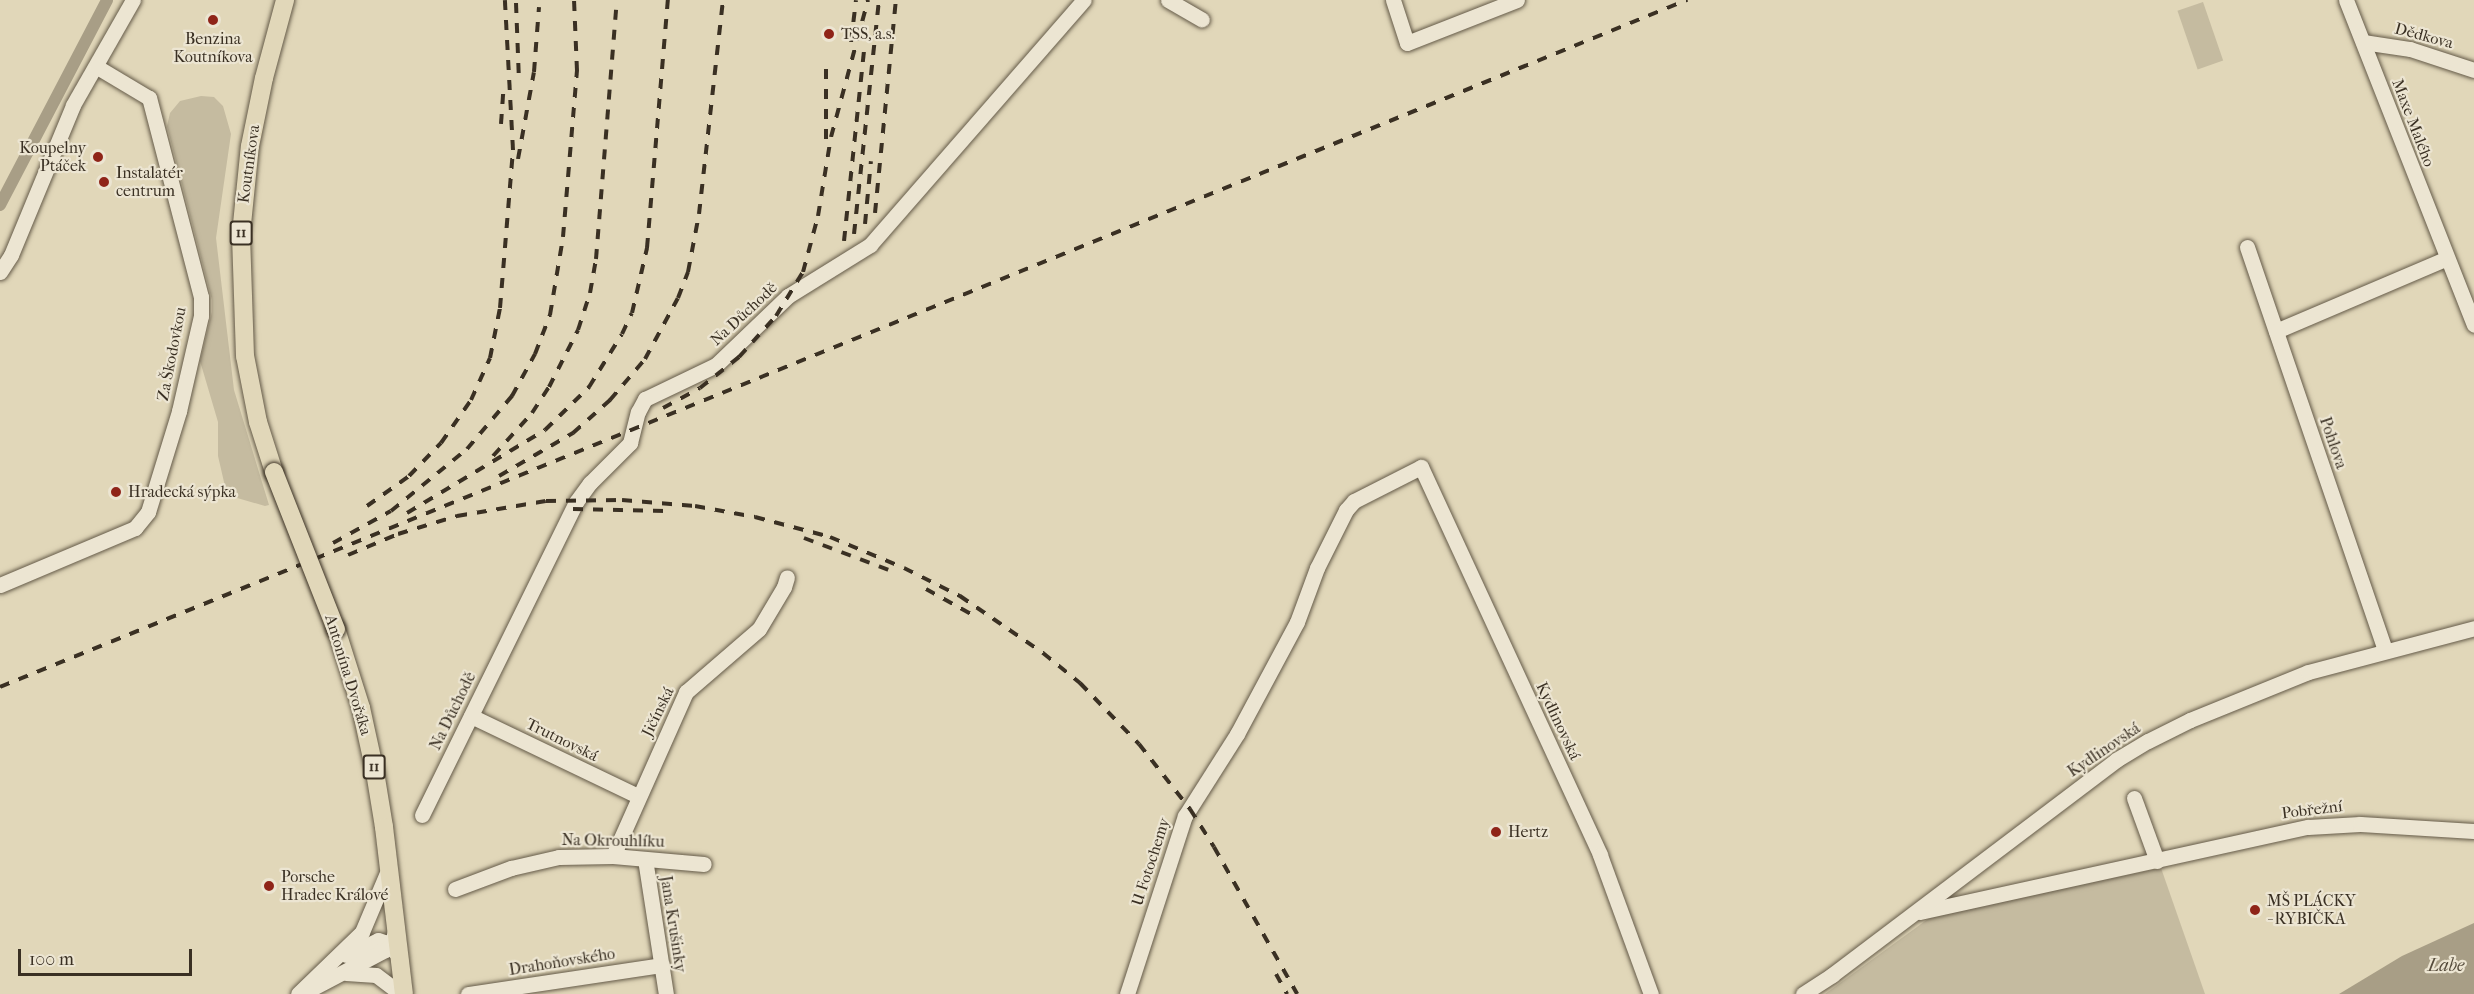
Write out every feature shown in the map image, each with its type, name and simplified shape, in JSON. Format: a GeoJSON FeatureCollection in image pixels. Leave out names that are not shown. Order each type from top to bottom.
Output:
{"type":"FeatureCollection","features":[{"type":"Feature","properties":{"kind":"main road","name":"Koutníkova"},"geometry":{"type":"LineString","coordinates":[[274,472],[258,422],[244,356],[241,234],[250,146],[264,78],[285,0]]}},
{"type":"Feature","properties":{"kind":"main road","name":"Antonína Dvořáka"},"geometry":{"type":"LineString","coordinates":[[274,472],[336,628],[369,742],[389,868],[396,926],[395,951],[402,994]]}},
{"type":"Feature","properties":{"kind":"street"},"geometry":{"type":"LineString","coordinates":[[0,272],[11,255],[73,105],[97,67],[133,0]]}},
{"type":"Feature","properties":{"kind":"street","name":"Na Důchodě"},"geometry":{"type":"LineString","coordinates":[[422,815],[576,502],[590,483],[630,443],[638,412],[645,399],[716,365],[788,296],[870,245],[1084,0]]}},
{"type":"Feature","properties":{"kind":"street"},"geometry":{"type":"LineString","coordinates":[[1168,0],[1202,20]]}},
{"type":"Feature","properties":{"kind":"street"},"geometry":{"type":"LineString","coordinates":[[1393,0],[1407,43],[1517,0]]}},
{"type":"Feature","properties":{"kind":"street","name":"Maxe Malého"},"geometry":{"type":"LineString","coordinates":[[2346,0],[2474,325]]}},
{"type":"Feature","properties":{"kind":"street","name":"Dědkova"},"geometry":{"type":"LineString","coordinates":[[2362,42],[2410,49],[2474,70]]}},
{"type":"Feature","properties":{"kind":"street","name":"Za Škodovkou"},"geometry":{"type":"LineString","coordinates":[[0,585],[135,528],[148,512],[179,411],[201,316],[201,297],[149,98],[97,67]]}},
{"type":"Feature","properties":{"kind":"street","name":"Pohlova"},"geometry":{"type":"LineString","coordinates":[[2247,247],[2385,650]]}},
{"type":"Feature","properties":{"kind":"street"},"geometry":{"type":"LineString","coordinates":[[2276,332],[2447,258]]}},
{"type":"Feature","properties":{"kind":"street","name":"Kydlinovská"},"geometry":{"type":"LineString","coordinates":[[1421,467],[1600,855],[1651,994]]}},
{"type":"Feature","properties":{"kind":"street","name":"U Fotochemy"},"geometry":{"type":"LineString","coordinates":[[1127,994],[1185,816],[1237,734],[1297,622],[1317,568],[1346,510],[1354,501],[1421,467]]}},
{"type":"Feature","properties":{"kind":"street","name":"Jičínská"},"geometry":{"type":"LineString","coordinates":[[613,856],[686,692],[759,629],[784,587],[787,577]]}},
{"type":"Feature","properties":{"kind":"street","name":"Kydlinovská"},"geometry":{"type":"LineString","coordinates":[[1803,994],[1832,975],[2116,760],[2148,741],[2190,720],[2308,672],[2474,628]]}},
{"type":"Feature","properties":{"kind":"street","name":"Trutnovská"},"geometry":{"type":"LineString","coordinates":[[471,716],[638,796]]}},
{"type":"Feature","properties":{"kind":"street"},"geometry":{"type":"LineString","coordinates":[[2134,798],[2157,861]]}},
{"type":"Feature","properties":{"kind":"street","name":"Pobřežní"},"geometry":{"type":"LineString","coordinates":[[1913,914],[2157,861],[2258,836],[2332,825],[2474,831]]}},
{"type":"Feature","properties":{"kind":"street","name":"Na Okrouhlíku"},"geometry":{"type":"LineString","coordinates":[[455,889],[546,858],[613,856],[704,864]]}},
{"type":"Feature","properties":{"kind":"street","name":"Jana Krušinky"},"geometry":{"type":"LineString","coordinates":[[645,859],[666,994]]}},
{"type":"Feature","properties":{"kind":"street"},"geometry":{"type":"LineString","coordinates":[[300,994],[362,932],[374,910],[389,868]]}},
{"type":"Feature","properties":{"kind":"street"},"geometry":{"type":"LineString","coordinates":[[325,967],[374,941],[384,942],[395,951]]}},
{"type":"Feature","properties":{"kind":"street"},"geometry":{"type":"LineString","coordinates":[[300,994],[376,956],[395,951]]}},
{"type":"Feature","properties":{"kind":"street","name":"Drahoňovského"},"geometry":{"type":"LineString","coordinates":[[468,994],[662,965]]}},
{"type":"Feature","properties":{"kind":"street"},"geometry":{"type":"LineString","coordinates":[[340,974],[376,975],[402,994]]}},
{"type":"Feature","properties":{"kind":"shaded area"},"geometry":{"type":"Polygon","coordinates":[[[2203,2],[2223,61],[2198,69],[2177,11],[2203,2]]]}},
{"type":"Feature","properties":{"kind":"shaded area"},"geometry":{"type":"Polygon","coordinates":[[[201,96],[214,97],[223,106],[231,134],[216,238],[234,390],[269,505],[265,506],[227,495],[218,456],[218,422],[200,361],[212,312],[212,300],[167,126],[170,113],[180,101],[201,96]]]}},
{"type":"Feature","properties":{"kind":"shaded area"},"geometry":{"type":"Polygon","coordinates":[[[2161,868],[2205,994],[1825,994],[1932,916],[2161,868]]]}},
{"type":"Feature","properties":{"kind":"water","name":"Labe"},"geometry":{"type":"Polygon","coordinates":[[[2474,923],[2474,994],[2339,994],[2402,956],[2474,923]]]}},
{"type":"Feature","properties":{"kind":"waterway"},"geometry":{"type":"LineString","coordinates":[[0,205],[107,0]]}},
{"type":"Feature","properties":{"kind":"railway"},"geometry":{"type":"LineString","coordinates":[[367,506],[409,476],[441,443],[471,400],[490,358],[500,308],[513,150],[505,0]]}},
{"type":"Feature","properties":{"kind":"railway"},"geometry":{"type":"LineString","coordinates":[[333,543],[391,511],[467,449],[512,396],[535,354],[550,315],[563,237],[577,71],[574,0]]}},
{"type":"Feature","properties":{"kind":"railway"},"geometry":{"type":"LineString","coordinates":[[493,456],[532,413],[549,387],[578,330],[590,293],[596,259],[617,0]]}},
{"type":"Feature","properties":{"kind":"railway"},"geometry":{"type":"LineString","coordinates":[[407,513],[545,430],[589,387],[622,334],[632,313],[647,248],[668,0]]}},
{"type":"Feature","properties":{"kind":"railway"},"geometry":{"type":"LineString","coordinates":[[499,476],[573,433],[610,400],[645,359],[678,298],[688,272],[699,214],[723,0]]}},
{"type":"Feature","properties":{"kind":"railway"},"geometry":{"type":"LineString","coordinates":[[851,42],[856,0]]}},
{"type":"Feature","properties":{"kind":"railway"},"geometry":{"type":"LineString","coordinates":[[663,408],[700,388],[739,357],[776,316],[803,272],[818,216],[831,137],[868,0]]}},
{"type":"Feature","properties":{"kind":"railway"},"geometry":{"type":"LineString","coordinates":[[854,234],[879,0]]}},
{"type":"Feature","properties":{"kind":"railway"},"geometry":{"type":"LineString","coordinates":[[875,213],[896,0]]}},
{"type":"Feature","properties":{"kind":"railway"},"geometry":{"type":"LineString","coordinates":[[0,687],[1687,0]]}},
{"type":"Feature","properties":{"kind":"railway"},"geometry":{"type":"LineString","coordinates":[[516,3],[519,81]]}},
{"type":"Feature","properties":{"kind":"railway"},"geometry":{"type":"LineString","coordinates":[[518,159],[534,72],[539,7]]}},
{"type":"Feature","properties":{"kind":"railway"},"geometry":{"type":"LineString","coordinates":[[844,241],[865,42]]}},
{"type":"Feature","properties":{"kind":"railway"},"geometry":{"type":"LineString","coordinates":[[826,68],[826,139]]}},
{"type":"Feature","properties":{"kind":"railway"},"geometry":{"type":"LineString","coordinates":[[501,124],[504,85]]}},
{"type":"Feature","properties":{"kind":"railway"},"geometry":{"type":"LineString","coordinates":[[865,224],[871,161]]}},
{"type":"Feature","properties":{"kind":"railway"},"geometry":{"type":"LineString","coordinates":[[348,555],[398,534],[457,516],[546,501],[622,500],[695,506],[755,517],[830,537],[904,568],[960,596],[1043,653],[1080,683],[1139,744],[1190,809],[1297,994]]}},
{"type":"Feature","properties":{"kind":"railway"},"geometry":{"type":"LineString","coordinates":[[573,509],[666,511]]}},
{"type":"Feature","properties":{"kind":"railway"},"geometry":{"type":"LineString","coordinates":[[804,538],[894,572]]}},
{"type":"Feature","properties":{"kind":"railway"},"geometry":{"type":"LineString","coordinates":[[926,589],[973,615]]}},
{"type":"Feature","properties":{"kind":"railway"},"geometry":{"type":"LineString","coordinates":[[1276,974],[1287,994]]}},
{"type":"Feature","properties":{"kind":"place","name":"Benzina Koutníkova"},"geometry":{"type":"Point","coordinates":[213,20]}},
{"type":"Feature","properties":{"kind":"place","name":"TSS, a.s."},"geometry":{"type":"Point","coordinates":[829,34]}},
{"type":"Feature","properties":{"kind":"place","name":"Koupelny Ptáček"},"geometry":{"type":"Point","coordinates":[98,157]}},
{"type":"Feature","properties":{"kind":"place","name":"Instalatér centrum"},"geometry":{"type":"Point","coordinates":[104,182]}},
{"type":"Feature","properties":{"kind":"place","name":"Hradecká sýpka"},"geometry":{"type":"Point","coordinates":[116,492]}},
{"type":"Feature","properties":{"kind":"place","name":"Hertz"},"geometry":{"type":"Point","coordinates":[1496,832]}},
{"type":"Feature","properties":{"kind":"place","name":"Porsche Hradec Králové"},"geometry":{"type":"Point","coordinates":[269,886]}},
{"type":"Feature","properties":{"kind":"place","name":"MŠ PLÁCKY - RYBIČKA"},"geometry":{"type":"Point","coordinates":[2255,910]}}]}
